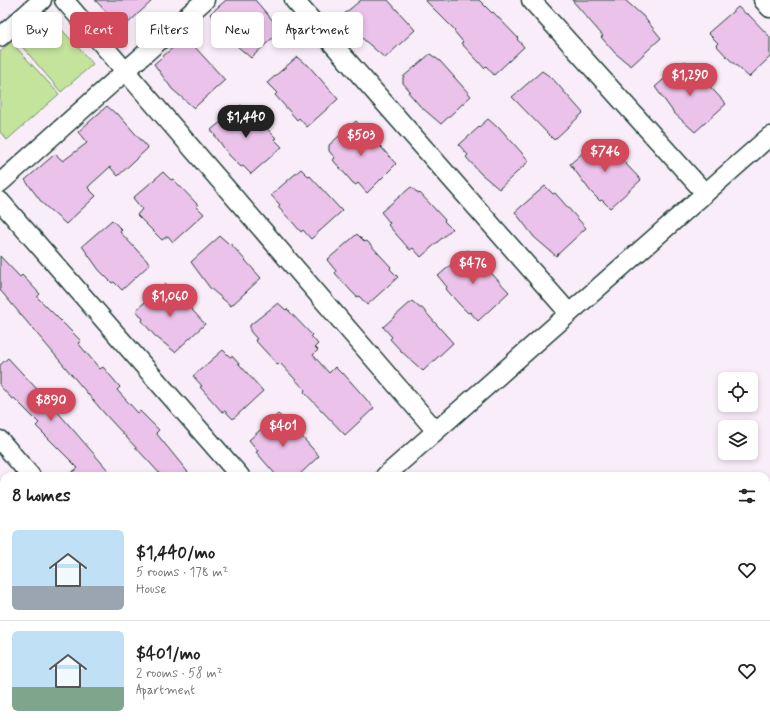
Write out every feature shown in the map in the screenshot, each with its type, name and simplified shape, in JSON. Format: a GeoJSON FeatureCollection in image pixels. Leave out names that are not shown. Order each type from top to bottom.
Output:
{"type":"FeatureCollection","features":[{"type":"Feature","properties":{"kind":"street"},"geometry":{"type":"LineString","coordinates":[[0,37],[42,0]]}},
{"type":"Feature","properties":{"kind":"street"},"geometry":{"type":"LineString","coordinates":[[64,0],[436,431]]}},
{"type":"Feature","properties":{"kind":"street"},"geometry":{"type":"LineString","coordinates":[[0,182],[205,0]]}},
{"type":"Feature","properties":{"kind":"street"},"geometry":{"type":"LineString","coordinates":[[294,0],[569,313]]}},
{"type":"Feature","properties":{"kind":"street"},"geometry":{"type":"LineString","coordinates":[[531,0],[705,193]]}},
{"type":"Feature","properties":{"kind":"street"},"geometry":{"type":"LineString","coordinates":[[763,0],[770,8]]}},
{"type":"Feature","properties":{"kind":"street"},"geometry":{"type":"LineString","coordinates":[[390,472],[770,136]]}},
{"type":"Feature","properties":{"kind":"street"},"geometry":{"type":"LineString","coordinates":[[0,201],[237,472]]}},
{"type":"Feature","properties":{"kind":"street"},"geometry":{"type":"LineString","coordinates":[[0,440],[28,472]]}},
{"type":"Feature","properties":{"kind":"green space"},"geometry":{"type":"Polygon","coordinates":[[[62,30],[70,39],[70,48],[78,48],[93,64],[61,92],[23,48],[62,48],[62,30]]]}},
{"type":"Feature","properties":{"kind":"green space"},"geometry":{"type":"Polygon","coordinates":[[[11,42],[12,48],[17,48],[59,94],[7,140],[0,132],[0,52],[11,42]]]}},
{"type":"Feature","properties":{"kind":"building"},"geometry":{"type":"Polygon","coordinates":[[[95,0],[153,0],[140,12],[136,12],[136,16],[128,23],[128,12],[106,12],[95,0]]]}},
{"type":"Feature","properties":{"kind":"building"},"geometry":{"type":"Polygon","coordinates":[[[226,0],[255,0],[272,20],[272,38],[264,46],[264,12],[212,12],[226,0]]]}},
{"type":"Feature","properties":{"kind":"building"},"geometry":{"type":"Polygon","coordinates":[[[361,0],[388,0],[415,30],[385,58],[363,39],[363,12],[346,12],[361,0]]]}},
{"type":"Feature","properties":{"kind":"building"},"geometry":{"type":"Polygon","coordinates":[[[425,0],[479,0],[518,38],[517,39],[524,47],[494,75],[486,66],[484,68],[461,43],[463,42],[454,31],[455,30],[425,0]]]}},
{"type":"Feature","properties":{"kind":"building"},"geometry":{"type":"Polygon","coordinates":[[[572,0],[625,0],[643,16],[661,38],[631,66],[615,53],[601,37],[603,36],[572,0]]]}},
{"type":"Feature","properties":{"kind":"building"},"geometry":{"type":"Polygon","coordinates":[[[738,7],[748,14],[770,37],[770,57],[749,77],[728,58],[716,45],[718,43],[708,33],[738,7]]]}},
{"type":"Feature","properties":{"kind":"building"},"geometry":{"type":"Polygon","coordinates":[[[172,48],[196,48],[225,80],[194,108],[172,89],[154,64],[172,48]]]}},
{"type":"Feature","properties":{"kind":"building"},"geometry":{"type":"Polygon","coordinates":[[[239,48],[262,48],[251,58],[239,48]]]}},
{"type":"Feature","properties":{"kind":"building"},"geometry":{"type":"Polygon","coordinates":[[[430,54],[440,61],[471,96],[441,124],[420,106],[408,92],[410,91],[403,83],[403,77],[430,54]]]}},
{"type":"Feature","properties":{"kind":"building"},"geometry":{"type":"Polygon","coordinates":[[[297,57],[307,64],[338,99],[307,127],[299,118],[297,120],[275,95],[277,93],[267,83],[297,57]]]}},
{"type":"Feature","properties":{"kind":"building"},"geometry":{"type":"Polygon","coordinates":[[[685,61],[726,104],[695,132],[674,113],[655,87],[685,61]]]}},
{"type":"Feature","properties":{"kind":"building"},"geometry":{"type":"Polygon","coordinates":[[[542,71],[552,78],[583,113],[554,140],[512,97],[542,71]]]}},
{"type":"Feature","properties":{"kind":"building"},"geometry":{"type":"Polygon","coordinates":[[[241,105],[249,112],[250,111],[276,138],[274,139],[282,147],[251,174],[243,166],[241,167],[229,155],[211,130],[241,105]]]}},
{"type":"Feature","properties":{"kind":"building"},"geometry":{"type":"Polygon","coordinates":[[[107,106],[116,114],[117,113],[148,148],[118,176],[110,167],[89,186],[88,188],[96,196],[66,224],[43,204],[25,180],[55,154],[63,161],[87,143],[78,132],[107,106]]]}},
{"type":"Feature","properties":{"kind":"building"},"geometry":{"type":"Polygon","coordinates":[[[488,119],[497,127],[498,126],[529,161],[499,189],[480,173],[466,157],[468,155],[459,145],[488,119]]]}},
{"type":"Feature","properties":{"kind":"building"},"geometry":{"type":"Polygon","coordinates":[[[356,121],[396,164],[367,193],[358,183],[356,185],[353,183],[333,160],[335,158],[329,151],[329,145],[356,121]]]}},
{"type":"Feature","properties":{"kind":"building"},"geometry":{"type":"Polygon","coordinates":[[[600,138],[641,180],[610,208],[591,192],[570,164],[600,138]]]}},
{"type":"Feature","properties":{"kind":"building"},"geometry":{"type":"Polygon","coordinates":[[[301,169],[309,177],[310,176],[342,211],[311,239],[303,230],[301,232],[278,207],[280,205],[271,195],[301,169]]]}},
{"type":"Feature","properties":{"kind":"building"},"geometry":{"type":"Polygon","coordinates":[[[163,172],[171,180],[173,179],[198,205],[196,206],[204,214],[173,242],[168,236],[162,240],[137,215],[142,209],[133,198],[163,172]]]}},
{"type":"Feature","properties":{"kind":"building"},"geometry":{"type":"Polygon","coordinates":[[[545,186],[553,194],[555,193],[586,228],[556,256],[534,237],[515,212],[545,186]]]}},
{"type":"Feature","properties":{"kind":"building"},"geometry":{"type":"Polygon","coordinates":[[[411,187],[419,194],[420,193],[452,229],[421,257],[413,248],[410,250],[388,225],[390,223],[381,212],[411,187]]]}},
{"type":"Feature","properties":{"kind":"building"},"geometry":{"type":"Polygon","coordinates":[[[112,220],[122,230],[120,232],[150,264],[122,290],[114,282],[112,283],[99,270],[82,246],[112,220]]]}},
{"type":"Feature","properties":{"kind":"building"},"geometry":{"type":"Polygon","coordinates":[[[357,234],[365,242],[367,241],[391,267],[390,269],[398,277],[367,305],[359,296],[357,297],[351,291],[335,273],[336,271],[327,260],[357,234]]]}},
{"type":"Feature","properties":{"kind":"building"},"geometry":{"type":"Polygon","coordinates":[[[220,236],[229,244],[230,243],[261,278],[231,306],[210,288],[191,262],[220,236]]]}},
{"type":"Feature","properties":{"kind":"building"},"geometry":{"type":"Polygon","coordinates":[[[468,250],[509,292],[478,321],[470,312],[468,313],[459,304],[446,289],[447,287],[438,276],[468,250]]]}},
{"type":"Feature","properties":{"kind":"building"},"geometry":{"type":"Polygon","coordinates":[[[0,256],[20,277],[22,275],[40,294],[37,297],[81,341],[78,343],[100,369],[103,367],[120,387],[117,390],[138,413],[140,411],[159,430],[156,433],[188,472],[158,472],[104,413],[0,290],[0,256]]]}},
{"type":"Feature","properties":{"kind":"building"},"geometry":{"type":"Polygon","coordinates":[[[166,284],[172,290],[173,289],[205,324],[175,352],[155,336],[142,321],[143,319],[136,310],[166,284]]]}},
{"type":"Feature","properties":{"kind":"building"},"geometry":{"type":"Polygon","coordinates":[[[412,301],[422,308],[453,343],[423,371],[390,339],[392,337],[383,327],[412,301]]]}},
{"type":"Feature","properties":{"kind":"building"},"geometry":{"type":"Polygon","coordinates":[[[278,303],[286,310],[287,309],[312,335],[311,336],[318,344],[315,347],[318,350],[313,355],[329,373],[335,367],[342,374],[343,373],[374,408],[345,435],[304,392],[305,390],[280,363],[278,365],[255,340],[257,339],[250,331],[250,325],[278,303]]]}},
{"type":"Feature","properties":{"kind":"building"},"geometry":{"type":"Polygon","coordinates":[[[223,350],[230,357],[232,356],[263,391],[233,419],[225,411],[222,412],[200,387],[202,386],[193,376],[223,350]]]}},
{"type":"Feature","properties":{"kind":"building"},"geometry":{"type":"Polygon","coordinates":[[[8,358],[49,402],[110,472],[72,472],[78,468],[36,426],[39,423],[0,386],[0,365],[8,358]]]}},
{"type":"Feature","properties":{"kind":"building"},"geometry":{"type":"Polygon","coordinates":[[[278,414],[287,422],[288,421],[319,456],[302,472],[274,472],[256,452],[258,451],[249,440],[278,414]]]}}]}
